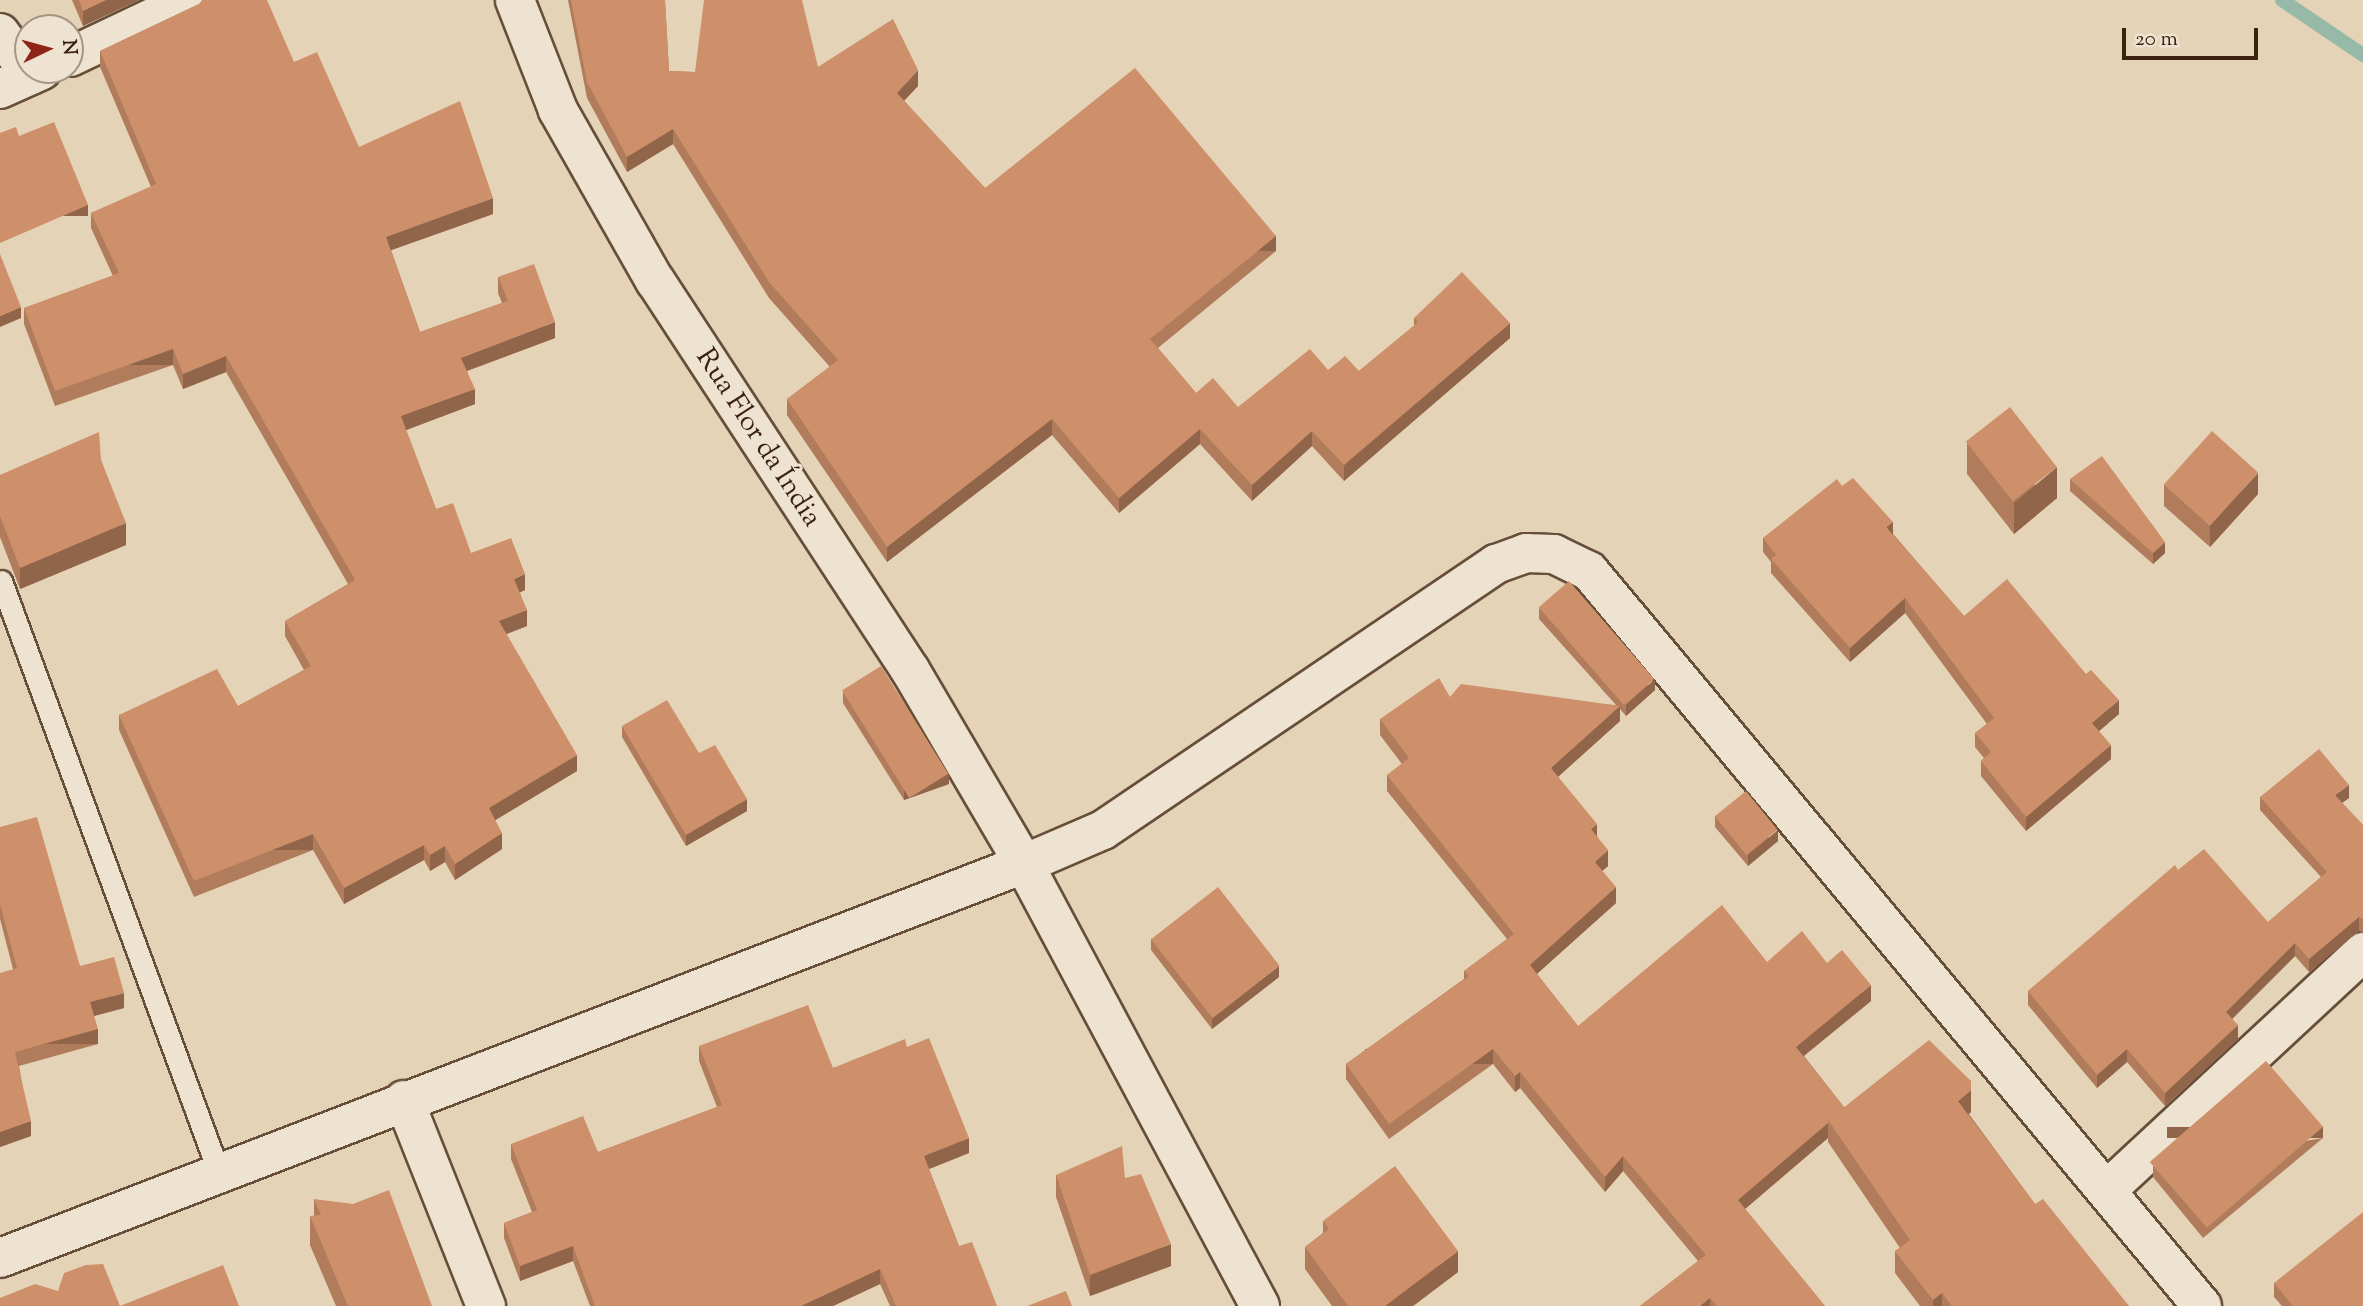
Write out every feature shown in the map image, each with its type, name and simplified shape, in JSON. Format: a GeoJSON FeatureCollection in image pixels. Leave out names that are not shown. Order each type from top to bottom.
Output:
{"type":"FeatureCollection","features":[{"type":"Feature","properties":{"kind":"street"},"geometry":{"type":"LineString","coordinates":[[84,50],[190,0]]}},
{"type":"Feature","properties":{"kind":"street","name":"Rua Flor da Índia"},"geometry":{"type":"LineString","coordinates":[[515,0],[558,110],[655,281],[910,670],[1024,864],[1260,1306]]}},
{"type":"Feature","properties":{"kind":"street"},"geometry":{"type":"LineString","coordinates":[[0,33],[14,59]]}},
{"type":"Feature","properties":{"kind":"street"},"geometry":{"type":"LineString","coordinates":[[0,1258],[404,1100],[1024,864],[1103,830],[1496,564],[1526,553],[1554,554],[1589,571],[2202,1306]]}},
{"type":"Feature","properties":{"kind":"street"},"geometry":{"type":"LineString","coordinates":[[2107,1190],[2363,952]]}},
{"type":"Feature","properties":{"kind":"street"},"geometry":{"type":"LineString","coordinates":[[404,1100],[486,1306]]}},
{"type":"Feature","properties":{"kind":"lane"},"geometry":{"type":"LineString","coordinates":[[1,581],[219,1172]]}},
{"type":"Feature","properties":{"kind":"building"},"geometry":{"type":"Polygon","coordinates":[[[79,0],[106,0],[83,11],[79,0]]]}},
{"type":"Feature","properties":{"kind":"building"},"geometry":{"type":"Polygon","coordinates":[[[202,0],[267,0],[294,62],[317,52],[359,147],[460,101],[493,198],[386,237],[420,332],[508,301],[498,277],[534,264],[555,322],[461,358],[475,389],[401,416],[436,509],[453,503],[471,553],[511,538],[525,574],[514,579],[527,610],[499,621],[577,755],[489,808],[502,833],[455,864],[445,846],[430,855],[424,845],[344,888],[313,834],[194,881],[119,715],[217,669],[238,706],[311,666],[285,621],[355,580],[226,356],[183,374],[173,349],[55,391],[24,308],[119,273],[91,213],[156,184],[100,51],[199,4],[202,0]]]}},
{"type":"Feature","properties":{"kind":"building"},"geometry":{"type":"Polygon","coordinates":[[[571,0],[665,0],[669,71],[695,72],[704,0],[802,0],[818,67],[893,19],[918,70],[897,93],[985,188],[1135,68],[1276,236],[1150,339],[1196,393],[1213,378],[1238,407],[1310,349],[1328,370],[1345,356],[1359,371],[1418,322],[1414,318],[1462,272],[1510,323],[1344,465],[1312,431],[1252,485],[1200,429],[1119,498],[1052,419],[887,547],[787,399],[838,360],[769,282],[673,129],[627,157],[587,82],[571,0]]]}},
{"type":"Feature","properties":{"kind":"building"},"geometry":{"type":"Polygon","coordinates":[[[54,122],[88,205],[0,243],[0,133],[16,127],[19,136],[54,122]]]}},
{"type":"Feature","properties":{"kind":"building"},"geometry":{"type":"Polygon","coordinates":[[[0,254],[21,307],[0,316],[0,254]]]}},
{"type":"Feature","properties":{"kind":"building"},"geometry":{"type":"Polygon","coordinates":[[[2010,407],[2057,467],[2013,501],[1966,441],[2010,407]]]}},
{"type":"Feature","properties":{"kind":"building"},"geometry":{"type":"Polygon","coordinates":[[[2212,431],[2258,472],[2210,526],[2164,485],[2212,431]]]}},
{"type":"Feature","properties":{"kind":"building"},"geometry":{"type":"Polygon","coordinates":[[[99,432],[101,460],[126,523],[20,568],[0,516],[0,475],[99,432]]]}},
{"type":"Feature","properties":{"kind":"building"},"geometry":{"type":"Polygon","coordinates":[[[2102,456],[2165,542],[2153,553],[2070,479],[2102,456]]]}},
{"type":"Feature","properties":{"kind":"building"},"geometry":{"type":"Polygon","coordinates":[[[1853,478],[1893,522],[1886,527],[1964,616],[2007,579],[2086,674],[2091,670],[2119,700],[2092,723],[2111,745],[2026,817],[1981,761],[1991,752],[1975,733],[1994,718],[1905,598],[1850,648],[1771,559],[1776,555],[1763,538],[1837,479],[1842,486],[1853,478]]]}},
{"type":"Feature","properties":{"kind":"building"},"geometry":{"type":"Polygon","coordinates":[[[1569,581],[1654,679],[1624,705],[1539,607],[1569,581]]]}},
{"type":"Feature","properties":{"kind":"building"},"geometry":{"type":"Polygon","coordinates":[[[881,666],[948,774],[909,798],[842,690],[881,666]]]}},
{"type":"Feature","properties":{"kind":"building"},"geometry":{"type":"Polygon","coordinates":[[[1439,678],[1450,697],[1461,684],[1620,706],[1551,768],[1597,824],[1591,829],[1608,850],[1595,862],[1616,887],[1530,965],[1578,1026],[1722,905],[1767,962],[1802,931],[1827,963],[1842,950],[1871,985],[1796,1047],[1844,1107],[1738,1200],[1825,1306],[1717,1306],[1710,1298],[1700,1306],[1640,1306],[1706,1255],[1623,1156],[1605,1177],[1520,1072],[1515,1076],[1493,1049],[1389,1124],[1346,1064],[1469,976],[1464,971],[1514,934],[1387,775],[1409,758],[1380,719],[1439,678]]]}},
{"type":"Feature","properties":{"kind":"building"},"geometry":{"type":"Polygon","coordinates":[[[667,700],[699,753],[715,745],[747,799],[686,835],[622,726],[667,700]]]}},
{"type":"Feature","properties":{"kind":"building"},"geometry":{"type":"Polygon","coordinates":[[[2319,749],[2349,785],[2335,795],[2363,825],[2363,919],[2359,917],[2309,959],[2295,943],[2226,1012],[2238,1025],[2165,1093],[2127,1049],[2097,1075],[2028,991],[2175,865],[2178,870],[2204,849],[2268,922],[2327,872],[2260,797],[2319,749]]]}},
{"type":"Feature","properties":{"kind":"building"},"geometry":{"type":"Polygon","coordinates":[[[1746,791],[1777,830],[1746,855],[1715,816],[1746,791]]]}},
{"type":"Feature","properties":{"kind":"building"},"geometry":{"type":"Polygon","coordinates":[[[37,817],[80,966],[114,957],[124,993],[90,1002],[98,1029],[15,1052],[31,1121],[0,1132],[0,973],[17,968],[0,904],[0,827],[37,817]]]}},
{"type":"Feature","properties":{"kind":"building"},"geometry":{"type":"Polygon","coordinates":[[[1218,887],[1280,966],[1213,1018],[1151,939],[1218,887]]]}},
{"type":"Feature","properties":{"kind":"building"},"geometry":{"type":"Polygon","coordinates":[[[808,1005],[833,1068],[905,1039],[907,1047],[929,1038],[969,1138],[924,1156],[959,1246],[972,1242],[997,1306],[896,1306],[880,1269],[801,1306],[595,1306],[573,1246],[520,1266],[504,1223],[537,1210],[511,1144],[583,1116],[598,1152],[722,1105],[699,1046],[808,1005]]]}},
{"type":"Feature","properties":{"kind":"building"},"geometry":{"type":"Polygon","coordinates":[[[1929,1040],[1971,1081],[1971,1090],[1958,1101],[2035,1204],[2043,1199],[2129,1306],[1952,1306],[1942,1293],[1933,1300],[1895,1251],[1910,1240],[1828,1120],[1929,1040]]]}},
{"type":"Feature","properties":{"kind":"building"},"geometry":{"type":"Polygon","coordinates":[[[2266,1061],[2323,1127],[2207,1228],[2150,1162],[2266,1061]]]}},
{"type":"Feature","properties":{"kind":"building"},"geometry":{"type":"Polygon","coordinates":[[[1122,1146],[1125,1178],[1141,1174],[1171,1244],[1090,1275],[1056,1175],[1122,1146]]]}},
{"type":"Feature","properties":{"kind":"building"},"geometry":{"type":"Polygon","coordinates":[[[1395,1166],[1458,1251],[1385,1306],[1348,1306],[1305,1247],[1329,1229],[1323,1221],[1395,1166]]]}},
{"type":"Feature","properties":{"kind":"building"},"geometry":{"type":"Polygon","coordinates":[[[389,1190],[432,1306],[348,1306],[310,1216],[321,1215],[314,1199],[353,1204],[389,1190]]]}},
{"type":"Feature","properties":{"kind":"building"},"geometry":{"type":"Polygon","coordinates":[[[2363,1212],[2363,1306],[2293,1306],[2274,1283],[2363,1212]]]}},
{"type":"Feature","properties":{"kind":"building"},"geometry":{"type":"Polygon","coordinates":[[[103,1264],[120,1306],[0,1306],[0,1298],[35,1284],[58,1291],[64,1273],[86,1265],[103,1264]]]}},
{"type":"Feature","properties":{"kind":"building"},"geometry":{"type":"Polygon","coordinates":[[[223,1265],[239,1306],[120,1306],[223,1265]]]}},
{"type":"Feature","properties":{"kind":"building"},"geometry":{"type":"Polygon","coordinates":[[[1066,1291],[1072,1306],[1027,1306],[1066,1291]]]}},
{"type":"Feature","properties":{"kind":"waterway"},"geometry":{"type":"LineString","coordinates":[[2282,0],[2363,55]]}}]}
